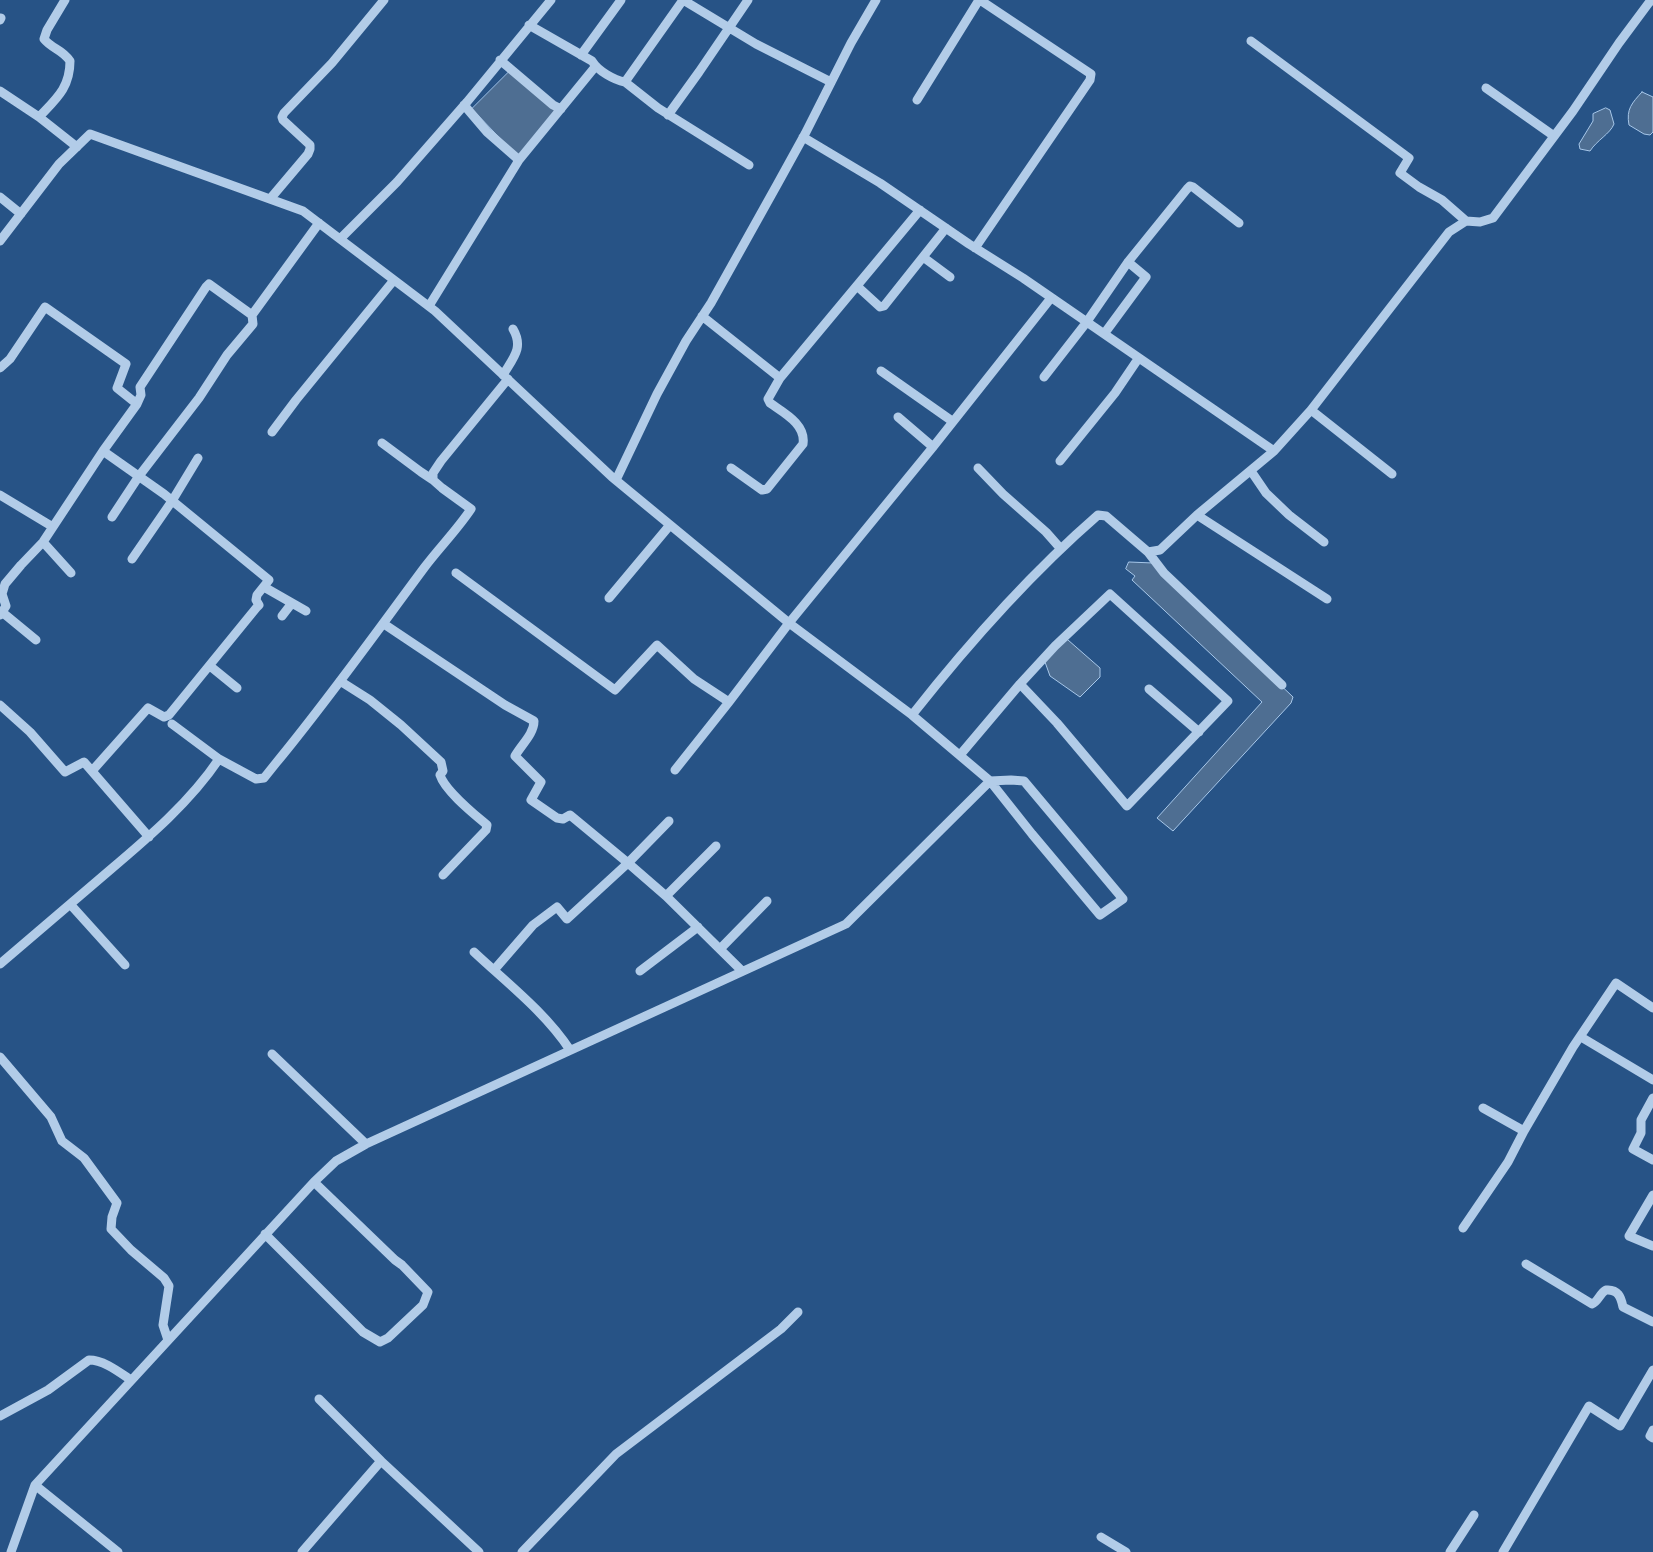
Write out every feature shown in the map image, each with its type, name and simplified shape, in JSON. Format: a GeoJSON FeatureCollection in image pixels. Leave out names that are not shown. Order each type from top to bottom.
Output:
{"type":"FeatureCollection","features":[{"type":"Feature","properties":{"kind":"street"},"geometry":{"type":"LineString","coordinates":[[39,117],[63,91],[68,82],[70,61],[66,54],[44,39],[47,30],[65,0]]}},
{"type":"Feature","properties":{"kind":"street"},"geometry":{"type":"LineString","coordinates":[[270,199],[308,154],[310,149],[310,145],[282,120],[282,116],[332,63],[384,0]]}},
{"type":"Feature","properties":{"kind":"street"},"geometry":{"type":"LineString","coordinates":[[340,239],[397,182],[551,0]]}},
{"type":"Feature","properties":{"kind":"street"},"geometry":{"type":"LineString","coordinates":[[581,55],[621,0]]}},
{"type":"Feature","properties":{"kind":"street"},"geometry":{"type":"LineString","coordinates":[[625,82],[683,0],[696,3],[756,44],[831,82]]}},
{"type":"Feature","properties":{"kind":"street"},"geometry":{"type":"LineString","coordinates":[[668,115],[748,0]]}},
{"type":"Feature","properties":{"kind":"street"},"geometry":{"type":"LineString","coordinates":[[616,480],[657,394],[803,137],[876,0]]}},
{"type":"Feature","properties":{"kind":"street"},"geometry":{"type":"LineString","coordinates":[[917,100],[980,0],[1091,74],[1090,80],[975,248]]}},
{"type":"Feature","properties":{"kind":"street"},"geometry":{"type":"LineString","coordinates":[[1148,552],[1160,550],[1197,515],[1274,451],[1311,410],[1449,232],[1466,221],[1480,222],[1493,218],[1554,136],[1619,43],[1652,1]]}},
{"type":"Feature","properties":{"kind":"street"},"geometry":{"type":"LineString","coordinates":[[529,25],[592,61],[596,67],[619,81],[625,82],[668,115],[749,165]]}},
{"type":"Feature","properties":{"kind":"street"},"geometry":{"type":"LineString","coordinates":[[1251,41],[1409,158],[1400,173],[1419,187],[1442,200],[1466,221]]}},
{"type":"Feature","properties":{"kind":"street"},"geometry":{"type":"LineString","coordinates":[[500,60],[553,104],[561,108]]}},
{"type":"Feature","properties":{"kind":"street"},"geometry":{"type":"LineString","coordinates":[[429,306],[519,160],[596,67]]}},
{"type":"Feature","properties":{"kind":"street"},"geometry":{"type":"LineString","coordinates":[[1486,88],[1554,136]]}},
{"type":"Feature","properties":{"kind":"street"},"geometry":{"type":"LineString","coordinates":[[0,91],[39,117],[77,146]]}},
{"type":"Feature","properties":{"kind":"street"},"geometry":{"type":"LineString","coordinates":[[464,105],[487,132],[519,160]]}},
{"type":"Feature","properties":{"kind":"street"},"geometry":{"type":"LineString","coordinates":[[0,241],[58,164],[90,134],[303,211],[429,306],[616,480],[789,623],[912,715],[990,781],[1100,915],[1123,899],[1024,781],[990,781],[846,924],[366,1144],[336,1161],[265,1234],[35,1485],[11,1552]]}},
{"type":"Feature","properties":{"kind":"street"},"geometry":{"type":"LineString","coordinates":[[803,137],[880,183],[1274,451]]}},
{"type":"Feature","properties":{"kind":"street"},"geometry":{"type":"LineString","coordinates":[[1044,377],[1086,323],[1128,262],[1190,186],[1239,224]]}},
{"type":"Feature","properties":{"kind":"street"},"geometry":{"type":"LineString","coordinates":[[0,197],[21,214]]}},
{"type":"Feature","properties":{"kind":"street"},"geometry":{"type":"LineString","coordinates":[[731,468],[762,490],[767,488],[803,444],[804,437],[795,421],[770,403],[768,399],[780,378],[920,210]]}},
{"type":"Feature","properties":{"kind":"street"},"geometry":{"type":"LineString","coordinates":[[112,517],[139,476],[193,406],[227,355],[253,324],[252,315],[319,223]]}},
{"type":"Feature","properties":{"kind":"street"},"geometry":{"type":"LineString","coordinates":[[857,286],[880,307],[884,306],[946,228]]}},
{"type":"Feature","properties":{"kind":"street"},"geometry":{"type":"LineString","coordinates":[[923,257],[950,277]]}},
{"type":"Feature","properties":{"kind":"street"},"geometry":{"type":"LineString","coordinates":[[1104,334],[1146,277],[1128,262]]}},
{"type":"Feature","properties":{"kind":"street"},"geometry":{"type":"LineString","coordinates":[[272,432],[394,280]]}},
{"type":"Feature","properties":{"kind":"street"},"geometry":{"type":"LineString","coordinates":[[36,640],[1,613],[6,606],[2,594],[6,584],[20,565],[43,542],[103,451],[137,404],[141,396],[140,387],[206,287],[209,284],[252,315]]}},
{"type":"Feature","properties":{"kind":"street"},"geometry":{"type":"LineString","coordinates":[[675,770],[789,623],[933,447],[1051,298]]}},
{"type":"Feature","properties":{"kind":"street"},"geometry":{"type":"LineString","coordinates":[[0,368],[10,359],[45,307],[126,364],[117,388],[137,404]]}},
{"type":"Feature","properties":{"kind":"street"},"geometry":{"type":"LineString","coordinates":[[702,316],[780,378]]}},
{"type":"Feature","properties":{"kind":"street"},"geometry":{"type":"LineString","coordinates":[[433,480],[433,473],[441,461],[505,377],[518,348],[519,341],[513,329]]}},
{"type":"Feature","properties":{"kind":"street"},"geometry":{"type":"LineString","coordinates":[[1060,461],[1115,393],[1138,359]]}},
{"type":"Feature","properties":{"kind":"street"},"geometry":{"type":"LineString","coordinates":[[881,371],[952,421]]}},
{"type":"Feature","properties":{"kind":"street"},"geometry":{"type":"LineString","coordinates":[[1311,410],[1392,474]]}},
{"type":"Feature","properties":{"kind":"street"},"geometry":{"type":"LineString","coordinates":[[898,416],[933,447]]}},
{"type":"Feature","properties":{"kind":"street"},"geometry":{"type":"LineString","coordinates":[[172,724],[219,759],[256,779],[264,778],[384,624],[425,567],[459,527],[471,509],[382,443]]}},
{"type":"Feature","properties":{"kind":"street"},"geometry":{"type":"LineString","coordinates":[[92,771],[148,708],[164,717],[169,715],[257,607],[259,604],[256,598],[269,580],[172,501],[103,451]]}},
{"type":"Feature","properties":{"kind":"street"},"geometry":{"type":"LineString","coordinates":[[132,559],[172,501],[198,458]]}},
{"type":"Feature","properties":{"kind":"street"},"geometry":{"type":"LineString","coordinates":[[978,468],[1003,494],[1046,532],[1061,549]]}},
{"type":"Feature","properties":{"kind":"street"},"geometry":{"type":"LineString","coordinates":[[1251,471],[1266,493],[1289,515],[1324,542]]}},
{"type":"Feature","properties":{"kind":"street"},"geometry":{"type":"LineString","coordinates":[[0,494],[53,527]]}},
{"type":"Feature","properties":{"kind":"street"},"geometry":{"type":"LineString","coordinates":[[912,715],[948,669],[990,622],[1061,549],[1098,515],[1106,516],[1148,552],[1164,573],[1282,686]]}},
{"type":"Feature","properties":{"kind":"street"},"geometry":{"type":"LineString","coordinates":[[1197,515],[1327,599]]}},
{"type":"Feature","properties":{"kind":"street"},"geometry":{"type":"LineString","coordinates":[[609,598],[670,525]]}},
{"type":"Feature","properties":{"kind":"street"},"geometry":{"type":"LineString","coordinates":[[43,542],[71,573]]}},
{"type":"Feature","properties":{"kind":"street"},"geometry":{"type":"LineString","coordinates":[[456,573],[615,690],[657,645],[694,680],[729,702]]}},
{"type":"Feature","properties":{"kind":"street"},"geometry":{"type":"LineString","coordinates":[[264,587],[306,611]]}},
{"type":"Feature","properties":{"kind":"street"},"geometry":{"type":"LineString","coordinates":[[960,755],[1020,684],[1055,646],[1110,594],[1228,701],[1127,806],[1057,723],[1020,684]]}},
{"type":"Feature","properties":{"kind":"street"},"geometry":{"type":"LineString","coordinates":[[282,616],[292,603]]}},
{"type":"Feature","properties":{"kind":"street"},"geometry":{"type":"LineString","coordinates":[[384,624],[498,701],[534,721],[535,724],[532,730],[515,756],[541,782],[531,800],[557,818],[563,819],[570,815],[666,896],[742,972]]}},
{"type":"Feature","properties":{"kind":"street"},"geometry":{"type":"LineString","coordinates":[[210,666],[237,688]]}},
{"type":"Feature","properties":{"kind":"street"},"geometry":{"type":"LineString","coordinates":[[340,681],[370,700],[442,762],[443,771],[440,778],[461,803],[487,825],[486,830],[443,875]]}},
{"type":"Feature","properties":{"kind":"street"},"geometry":{"type":"LineString","coordinates":[[1149,689],[1199,732]]}},
{"type":"Feature","properties":{"kind":"street"},"geometry":{"type":"LineString","coordinates":[[0,705],[30,732],[65,772],[84,762],[149,837]]}},
{"type":"Feature","properties":{"kind":"street"},"geometry":{"type":"LineString","coordinates":[[0,964],[149,837],[183,803],[212,770],[219,759]]}},
{"type":"Feature","properties":{"kind":"street"},"geometry":{"type":"LineString","coordinates":[[494,970],[532,925],[557,907],[567,919],[628,863],[669,821]]}},
{"type":"Feature","properties":{"kind":"street"},"geometry":{"type":"LineString","coordinates":[[666,896],[716,846]]}},
{"type":"Feature","properties":{"kind":"street"},"geometry":{"type":"LineString","coordinates":[[720,949],[767,901]]}},
{"type":"Feature","properties":{"kind":"street"},"geometry":{"type":"LineString","coordinates":[[70,904],[125,965]]}},
{"type":"Feature","properties":{"kind":"street"},"geometry":{"type":"LineString","coordinates":[[640,971],[698,927]]}},
{"type":"Feature","properties":{"kind":"street"},"geometry":{"type":"LineString","coordinates":[[474,952],[514,988],[559,1033],[570,1050]]}},
{"type":"Feature","properties":{"kind":"street"},"geometry":{"type":"LineString","coordinates":[[1463,1228],[1508,1162],[1581,1036],[1616,984],[1653,1008]]}},
{"type":"Feature","properties":{"kind":"street"},"geometry":{"type":"LineString","coordinates":[[1581,1036],[1653,1080]]}},
{"type":"Feature","properties":{"kind":"street"},"geometry":{"type":"LineString","coordinates":[[272,1054],[366,1144]]}},
{"type":"Feature","properties":{"kind":"street"},"geometry":{"type":"LineString","coordinates":[[0,1057],[51,1117],[62,1141],[84,1158],[117,1203],[112,1217],[111,1229],[131,1250],[164,1278],[169,1286],[163,1326],[168,1340]]}},
{"type":"Feature","properties":{"kind":"street"},"geometry":{"type":"LineString","coordinates":[[1653,1098],[1641,1120],[1641,1133],[1633,1149],[1653,1160]]}},
{"type":"Feature","properties":{"kind":"street"},"geometry":{"type":"LineString","coordinates":[[1483,1108],[1524,1132]]}},
{"type":"Feature","properties":{"kind":"street"},"geometry":{"type":"LineString","coordinates":[[265,1234],[363,1332],[380,1342],[388,1338],[422,1305],[428,1292],[314,1182]]}},
{"type":"Feature","properties":{"kind":"street"},"geometry":{"type":"LineString","coordinates":[[1653,1195],[1629,1236],[1653,1246]]}},
{"type":"Feature","properties":{"kind":"street"},"geometry":{"type":"LineString","coordinates":[[1526,1264],[1592,1304],[1594,1304],[1602,1292],[1606,1290],[1616,1292],[1620,1296],[1623,1307],[1653,1322]]}},
{"type":"Feature","properties":{"kind":"street"},"geometry":{"type":"LineString","coordinates":[[522,1552],[616,1454],[782,1329],[798,1312]]}},
{"type":"Feature","properties":{"kind":"street"},"geometry":{"type":"LineString","coordinates":[[0,1416],[48,1390],[89,1360],[104,1364],[131,1380]]}},
{"type":"Feature","properties":{"kind":"street"},"geometry":{"type":"LineString","coordinates":[[1503,1552],[1589,1406],[1620,1426],[1653,1370]]}},
{"type":"Feature","properties":{"kind":"street"},"geometry":{"type":"LineString","coordinates":[[318,1399],[381,1461],[479,1552]]}},
{"type":"Feature","properties":{"kind":"street"},"geometry":{"type":"LineString","coordinates":[[1653,1430],[1650,1436],[1653,1438]]}},
{"type":"Feature","properties":{"kind":"street"},"geometry":{"type":"LineString","coordinates":[[302,1552],[381,1461]]}},
{"type":"Feature","properties":{"kind":"street"},"geometry":{"type":"LineString","coordinates":[[35,1485],[118,1552]]}},
{"type":"Feature","properties":{"kind":"street"},"geometry":{"type":"LineString","coordinates":[[1450,1552],[1474,1515]]}},
{"type":"Feature","properties":{"kind":"street"},"geometry":{"type":"LineString","coordinates":[[1101,1537],[1126,1552]]}},
{"type":"Feature","properties":{"kind":"water"},"geometry":{"type":"Polygon","coordinates":[[[511,70],[560,110],[521,156],[515,154],[472,109],[511,70]]]}},
{"type":"Feature","properties":{"kind":"water"},"geometry":{"type":"Polygon","coordinates":[[[1642,92],[1653,97],[1653,132],[1650,135],[1644,134],[1629,125],[1629,110],[1642,92]]]}},
{"type":"Feature","properties":{"kind":"water"},"geometry":{"type":"Polygon","coordinates":[[[1606,108],[1610,110],[1614,124],[1612,128],[1590,151],[1580,149],[1579,144],[1593,121],[1593,114],[1606,108]]]}},
{"type":"Feature","properties":{"kind":"water"},"geometry":{"type":"Polygon","coordinates":[[[1129,562],[1153,563],[1293,697],[1291,703],[1173,831],[1157,818],[1262,702],[1132,580],[1135,576],[1126,569],[1129,562]]]}},
{"type":"Feature","properties":{"kind":"water"},"geometry":{"type":"Polygon","coordinates":[[[1068,640],[1100,668],[1100,677],[1080,697],[1050,676],[1045,662],[1055,649],[1068,640]]]}}]}
